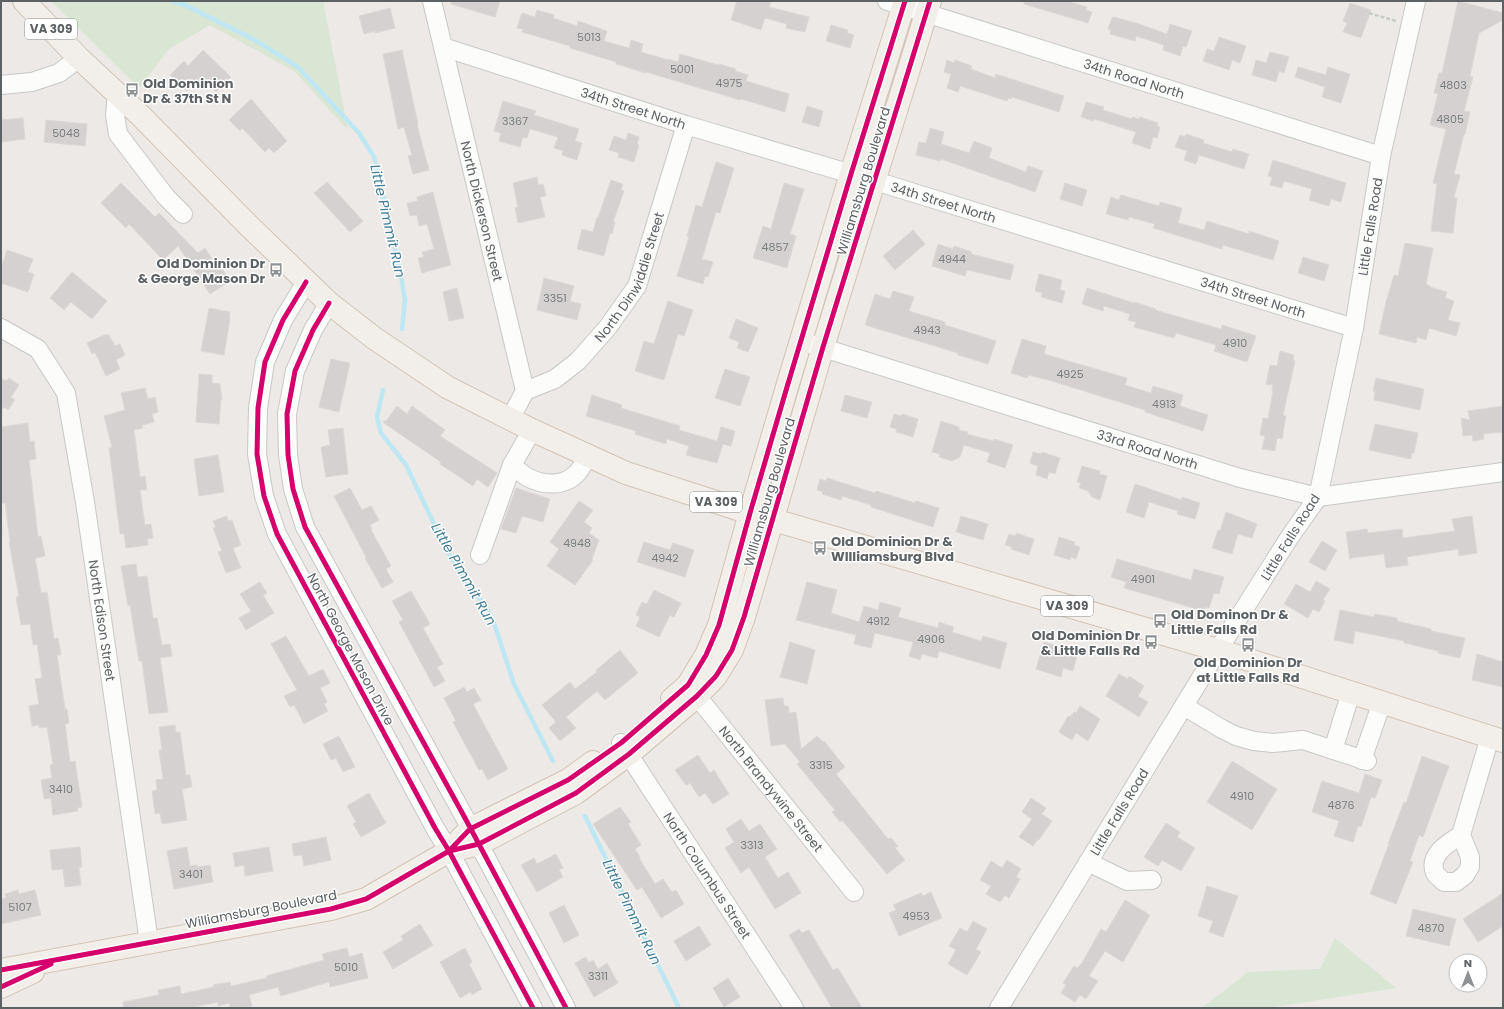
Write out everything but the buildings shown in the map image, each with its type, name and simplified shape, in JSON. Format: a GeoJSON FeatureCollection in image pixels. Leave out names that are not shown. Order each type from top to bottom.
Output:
{"type":"FeatureCollection","features":[{"type":"Feature","properties":{"kind":"main road","name":"VA 309"},"geometry":{"type":"LineString","coordinates":[[24,1],[79,58],[117,93],[248,225],[329,303],[374,338],[448,387],[510,419],[626,472],[750,513],[1218,650],[1497,739]]}},
{"type":"Feature","properties":{"kind":"main road","name":"Williamsburg Boulevard"},"geometry":{"type":"LineString","coordinates":[[693,691],[719,625],[750,513],[851,174],[899,3]]}},
{"type":"Feature","properties":{"kind":"main road","name":"Williamsburg Boulevard"},"geometry":{"type":"LineString","coordinates":[[1,970],[331,908],[366,899],[474,836],[576,793],[625,748],[693,691],[716,676],[732,650],[744,617],[823,347],[928,7]]}},
{"type":"Feature","properties":{"kind":"main road","name":"Williamsburg Boulevard"},"geometry":{"type":"LineString","coordinates":[[1,987],[65,957]]}},
{"type":"Feature","properties":{"kind":"street","name":"North Dickerson Street"},"geometry":{"type":"LineString","coordinates":[[432,1],[525,391]]}},
{"type":"Feature","properties":{"kind":"street","name":"Little Falls Road"},"geometry":{"type":"LineString","coordinates":[[999,1008],[1218,650],[1289,538],[1318,497],[1354,328],[1381,156],[1416,1]]}},
{"type":"Feature","properties":{"kind":"street","name":"34th Road North"},"geometry":{"type":"LineString","coordinates":[[899,3],[928,7],[1381,156]]}},
{"type":"Feature","properties":{"kind":"street","name":"34th Street North"},"geometry":{"type":"LineString","coordinates":[[442,47],[686,125],[875,181],[1354,328]]}},
{"type":"Feature","properties":{"kind":"street"},"geometry":{"type":"LineString","coordinates":[[1,85],[32,82],[59,73],[79,58]]}},
{"type":"Feature","properties":{"kind":"street"},"geometry":{"type":"LineString","coordinates":[[117,93],[115,115],[118,134],[166,197],[183,214]]}},
{"type":"Feature","properties":{"kind":"street","name":"North Dinwiddie Street"},"geometry":{"type":"LineString","coordinates":[[525,391],[555,379],[578,361],[608,327],[637,286],[686,125]]}},
{"type":"Feature","properties":{"kind":"street","name":"North George Mason Drive"},"geometry":{"type":"LineString","coordinates":[[306,282],[283,320],[265,362],[258,408],[258,454],[264,496],[277,534],[435,828],[450,851],[533,1008]]}},
{"type":"Feature","properties":{"kind":"street","name":"North George Mason Drive"},"geometry":{"type":"LineString","coordinates":[[329,303],[313,330],[295,370],[288,414],[288,455],[293,489],[305,527],[566,1008]]}},
{"type":"Feature","properties":{"kind":"street","name":"North Edison Street"},"geometry":{"type":"LineString","coordinates":[[1,328],[38,349],[66,393],[85,502],[149,942]]}},
{"type":"Feature","properties":{"kind":"street","name":"33rd Road North"},"geometry":{"type":"LineString","coordinates":[[801,340],[1240,478],[1318,497],[1503,472]]}},
{"type":"Feature","properties":{"kind":"street"},"geometry":{"type":"LineString","coordinates":[[510,419],[525,391]]}},
{"type":"Feature","properties":{"kind":"street"},"geometry":{"type":"LineString","coordinates":[[480,555],[512,465],[532,430]]}},
{"type":"Feature","properties":{"kind":"street"},"geometry":{"type":"LineString","coordinates":[[512,465],[527,477],[541,482],[558,484],[575,475],[580,470],[588,455]]}},
{"type":"Feature","properties":{"kind":"street","name":"North Brandywine Street"},"geometry":{"type":"LineString","coordinates":[[693,691],[854,892]]}},
{"type":"Feature","properties":{"kind":"street"},"geometry":{"type":"LineString","coordinates":[[1333,750],[1351,692]]}},
{"type":"Feature","properties":{"kind":"street"},"geometry":{"type":"LineString","coordinates":[[1184,706],[1229,732],[1254,741],[1273,743],[1303,740],[1365,760],[1382,702]]}},
{"type":"Feature","properties":{"kind":"street"},"geometry":{"type":"LineString","coordinates":[[1461,835],[1497,739]]}},
{"type":"Feature","properties":{"kind":"street","name":"North Columbus Street"},"geometry":{"type":"LineString","coordinates":[[625,748],[794,1008]]}},
{"type":"Feature","properties":{"kind":"street"},"geometry":{"type":"LineString","coordinates":[[1088,862],[1127,881],[1152,880]]}},
{"type":"Feature","properties":{"kind":"path"},"geometry":{"type":"LineString","coordinates":[[1369,13],[1410,25]]}},
{"type":"Feature","properties":{"kind":"green space"},"geometry":{"type":"Polygon","coordinates":[[[51,1],[323,1],[348,130],[294,71],[210,25],[169,49],[139,88],[51,1]]]}},
{"type":"Feature","properties":{"kind":"green space"},"geometry":{"type":"Polygon","coordinates":[[[1335,938],[1396,988],[1269,1008],[1202,1008],[1248,972],[1320,969],[1335,938]]]}},
{"type":"Feature","properties":{"kind":"waterway","name":"Little Pimmit Run"},"geometry":{"type":"LineString","coordinates":[[172,1],[185,5],[253,39],[298,67],[359,133],[374,157],[400,270],[405,300],[402,329]]}},
{"type":"Feature","properties":{"kind":"waterway","name":"Little Pimmit Run"},"geometry":{"type":"LineString","coordinates":[[383,390],[377,417],[381,433],[406,465],[447,551],[492,617],[514,684],[553,761]]}},
{"type":"Feature","properties":{"kind":"waterway","name":"Little Pimmit Run"},"geometry":{"type":"LineString","coordinates":[[585,816],[679,1008]]}},
{"type":"Feature","properties":{"kind":"cycle path"},"geometry":{"type":"LineString","coordinates":[[449,851],[470,829],[568,780],[621,743],[688,685],[706,655],[719,625],[787,387],[905,1]]}},
{"type":"Feature","properties":{"kind":"cycle path"},"geometry":{"type":"LineString","coordinates":[[1,970],[331,909],[366,899],[449,851],[479,844],[576,793],[629,754],[697,696],[716,676],[732,650],[744,617],[823,347],[930,1]]}},
{"type":"Feature","properties":{"kind":"cycle path"},"geometry":{"type":"LineString","coordinates":[[306,282],[283,320],[265,362],[258,408],[257,454],[264,496],[277,534],[533,1008]]}},
{"type":"Feature","properties":{"kind":"cycle path"},"geometry":{"type":"LineString","coordinates":[[329,303],[313,330],[295,371],[287,414],[288,455],[293,489],[305,527],[465,818],[566,1008]]}},
{"type":"Feature","properties":{"kind":"cycle path"},"geometry":{"type":"LineString","coordinates":[[1,987],[51,964]]}},
{"type":"Feature","properties":{"kind":"place","name":"Old Dominion Dr & 37th St N"},"geometry":{"type":"Point","coordinates":[132,90]}},
{"type":"Feature","properties":{"kind":"place","name":"Old Dominion Dr & George Mason Dr"},"geometry":{"type":"Point","coordinates":[276,270]}},
{"type":"Feature","properties":{"kind":"place","name":"Old Dominion Dr & WIlliamsburg Blvd"},"geometry":{"type":"Point","coordinates":[820,548]}},
{"type":"Feature","properties":{"kind":"place","name":"Old Dominon Dr & Little Falls Rd"},"geometry":{"type":"Point","coordinates":[1160,621]}},
{"type":"Feature","properties":{"kind":"place","name":"Old Dominion Dr & Little Falls Rd"},"geometry":{"type":"Point","coordinates":[1151,642]}},
{"type":"Feature","properties":{"kind":"place","name":"Old Dominion Dr at Little Falls Rd"},"geometry":{"type":"Point","coordinates":[1248,645]}}]}
